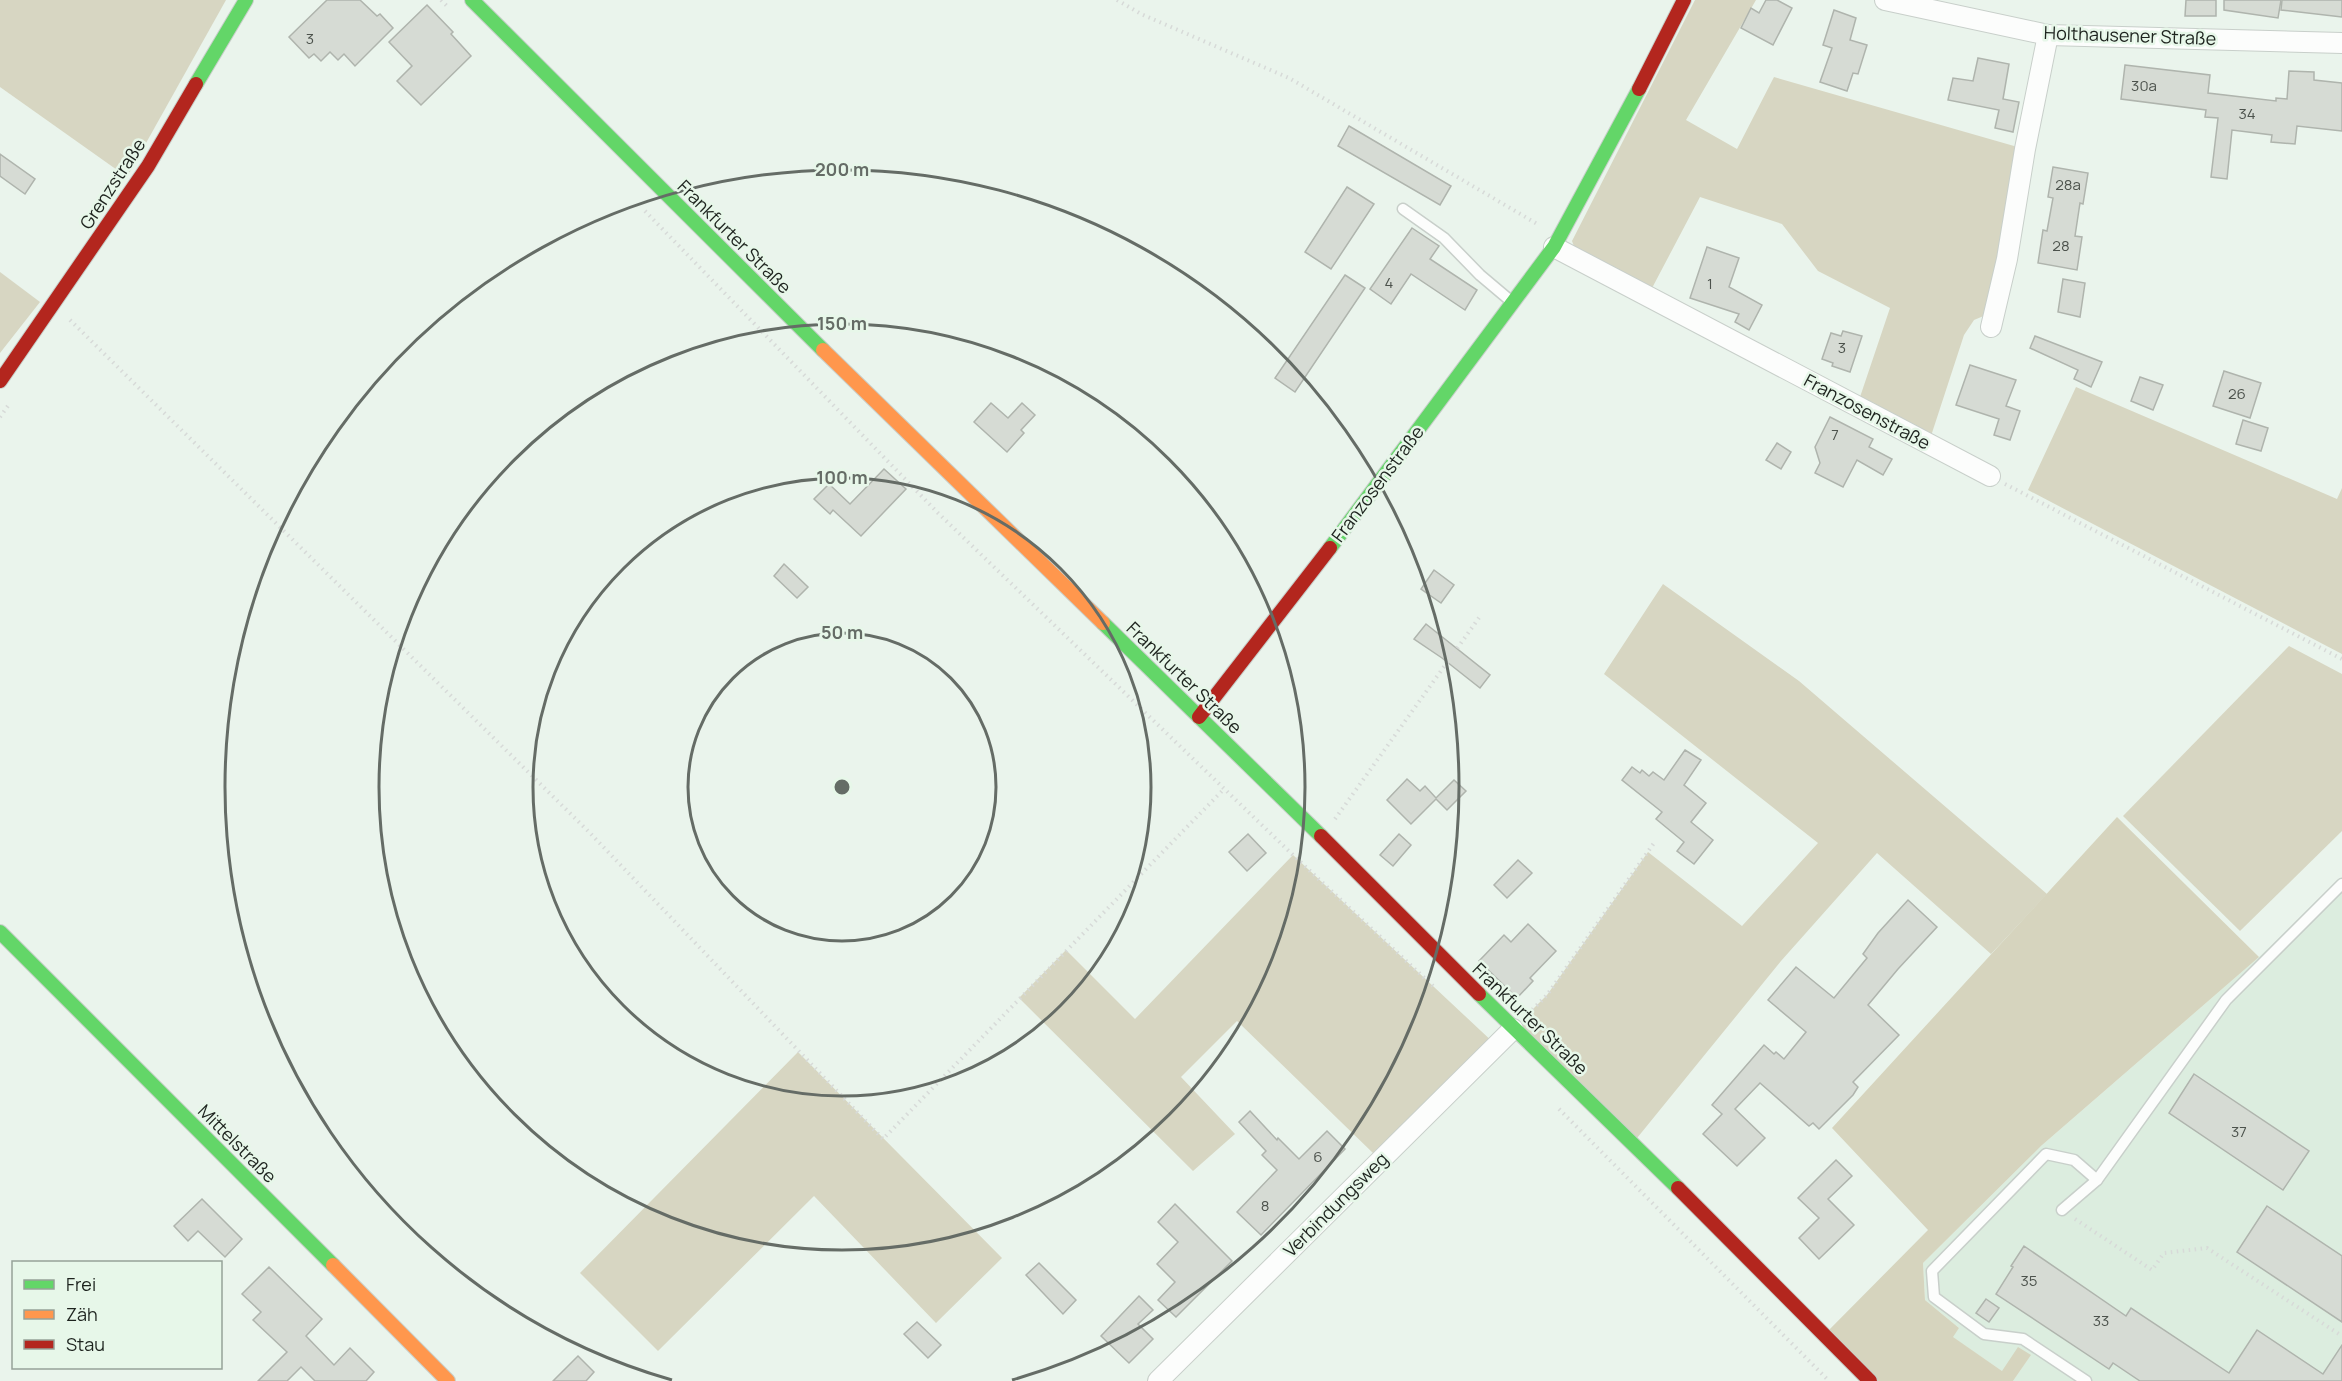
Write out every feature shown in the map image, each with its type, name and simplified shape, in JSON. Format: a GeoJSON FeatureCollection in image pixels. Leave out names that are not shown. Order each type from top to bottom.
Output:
{"type":"FeatureCollection","features":[{"type":"Feature","properties":{"kind":"main road","name":"Grenzstraße"},"geometry":{"type":"LineString","coordinates":[[0,381],[148,166],[246,0]]}},
{"type":"Feature","properties":{"kind":"main road","name":"Frankfurter Straße"},"geometry":{"type":"LineString","coordinates":[[472,0],[774,302],[1322,837],[1513,1029],[1641,1151],[1870,1381]]}},
{"type":"Feature","properties":{"kind":"main road","name":"Franzosenstraße"},"geometry":{"type":"LineString","coordinates":[[1199,717],[1359,511],[1556,243],[1636,95],[1683,0]]}},
{"type":"Feature","properties":{"kind":"main road","name":"Mittelstraße"},"geometry":{"type":"LineString","coordinates":[[0,932],[448,1381]]}},
{"type":"Feature","properties":{"kind":"street","name":"Holthausener Straße"},"geometry":{"type":"LineString","coordinates":[[1893,1],[2049,35],[2342,43]]}},
{"type":"Feature","properties":{"kind":"street"},"geometry":{"type":"LineString","coordinates":[[1991,327],[2007,259],[2025,149],[2049,35]]}},
{"type":"Feature","properties":{"kind":"street","name":"Franzosenstraße"},"geometry":{"type":"LineString","coordinates":[[1556,243],[1990,476]]}},
{"type":"Feature","properties":{"kind":"street","name":"Verbindungsweg"},"geometry":{"type":"LineString","coordinates":[[1158,1381],[1513,1029]]}},
{"type":"Feature","properties":{"kind":"lane"},"geometry":{"type":"LineString","coordinates":[[1403,209],[1444,238],[1479,275],[1512,302]]}},
{"type":"Feature","properties":{"kind":"lane"},"geometry":{"type":"LineString","coordinates":[[2062,1210],[2097,1180],[2226,1000],[2342,884]]}},
{"type":"Feature","properties":{"kind":"lane"},"geometry":{"type":"LineString","coordinates":[[2085,1381],[2023,1339],[1984,1334],[1934,1297],[1932,1271],[2046,1154],[2074,1160],[2097,1180]]}},
{"type":"Feature","properties":{"kind":"path"},"geometry":{"type":"LineString","coordinates":[[441,0],[450,9]]}},
{"type":"Feature","properties":{"kind":"path"},"geometry":{"type":"LineString","coordinates":[[1117,0],[1141,14],[1289,78],[1507,204],[1556,243]]}},
{"type":"Feature","properties":{"kind":"path"},"geometry":{"type":"LineString","coordinates":[[640,205],[938,513],[1224,789],[1437,990]]}},
{"type":"Feature","properties":{"kind":"path"},"geometry":{"type":"LineString","coordinates":[[70,320],[589,832],[883,1139],[1224,789]]}},
{"type":"Feature","properties":{"kind":"path"},"geometry":{"type":"LineString","coordinates":[[1990,476],[2342,659]]}},
{"type":"Feature","properties":{"kind":"path"},"geometry":{"type":"LineString","coordinates":[[1322,837],[1481,615]]}},
{"type":"Feature","properties":{"kind":"path"},"geometry":{"type":"LineString","coordinates":[[1513,1029],[1547,995],[1654,843]]}},
{"type":"Feature","properties":{"kind":"path"},"geometry":{"type":"LineString","coordinates":[[1554,1104],[1828,1381]]}},
{"type":"Feature","properties":{"kind":"path"},"geometry":{"type":"LineString","coordinates":[[2062,1210],[2152,1270],[2163,1253],[2207,1248],[2342,1336]]}},
{"type":"Feature","properties":{"kind":"shaded area"},"geometry":{"type":"Polygon","coordinates":[[[0,0],[226,0],[127,177],[0,87],[0,0]]]}},
{"type":"Feature","properties":{"kind":"shaded area"},"geometry":{"type":"Polygon","coordinates":[[[1695,0],[1756,0],[1686,120],[1737,149],[1774,77],[2021,148],[1986,315],[1974,320],[1964,335],[1930,439],[1859,400],[1890,308],[1818,271],[1782,224],[1700,197],[1651,290],[1575,249],[1572,241],[1695,0]]]}},
{"type":"Feature","properties":{"kind":"shaded area"},"geometry":{"type":"Polygon","coordinates":[[[0,272],[40,302],[0,353],[0,272]]]}},
{"type":"Feature","properties":{"kind":"shaded area"},"geometry":{"type":"Polygon","coordinates":[[[2076,387],[2337,499],[2342,488],[2342,654],[2028,490],[2076,387]]]}},
{"type":"Feature","properties":{"kind":"shaded area"},"geometry":{"type":"Polygon","coordinates":[[[1663,584],[1799,681],[2047,894],[1991,954],[1877,853],[1781,961],[1633,1143],[1513,1029],[1547,995],[1648,852],[1742,926],[1818,843],[1604,674],[1663,584]]]}},
{"type":"Feature","properties":{"kind":"shaded area"},"geometry":{"type":"Polygon","coordinates":[[[2289,646],[2342,674],[2342,831],[2240,931],[2123,816],[2289,646]]]}},
{"type":"Feature","properties":{"kind":"shaded area"},"geometry":{"type":"Polygon","coordinates":[[[2117,817],[2259,957],[2041,1146],[1923,1263],[1925,1300],[1959,1328],[1953,1337],[2002,1371],[2018,1347],[2031,1355],[2013,1381],[1870,1381],[1824,1335],[1928,1230],[1832,1128],[2117,817]]]}},
{"type":"Feature","properties":{"kind":"shaded area"},"geometry":{"type":"Polygon","coordinates":[[[1293,855],[1496,1045],[1374,1154],[1237,1021],[1181,1077],[1235,1134],[1193,1171],[1019,998],[1066,950],[1135,1019],[1293,855]]]}},
{"type":"Feature","properties":{"kind":"shaded area"},"geometry":{"type":"Polygon","coordinates":[[[2342,878],[2342,1381],[2013,1381],[2030,1356],[2002,1371],[1952,1337],[1959,1328],[1925,1300],[1923,1263],[2041,1146],[2259,957],[2342,878]]]}},
{"type":"Feature","properties":{"kind":"shaded area"},"geometry":{"type":"Polygon","coordinates":[[[798,1052],[1002,1258],[936,1323],[814,1196],[658,1351],[580,1273],[798,1052]]]}},
{"type":"Feature","properties":{"kind":"building"},"geometry":{"type":"Polygon","coordinates":[[[327,0],[360,0],[377,16],[380,14],[393,28],[355,66],[344,54],[338,60],[330,52],[321,61],[314,54],[309,58],[289,37],[327,0]]]}},
{"type":"Feature","properties":{"kind":"building"},"geometry":{"type":"Polygon","coordinates":[[[1766,0],[1777,0],[1792,8],[1773,45],[1741,28],[1751,8],[1759,13],[1766,0]]]}},
{"type":"Feature","properties":{"kind":"building"},"geometry":{"type":"Polygon","coordinates":[[[2186,0],[2216,0],[2216,16],[2185,16],[2186,0]]]}},
{"type":"Feature","properties":{"kind":"building"},"geometry":{"type":"Polygon","coordinates":[[[2224,0],[2281,0],[2278,18],[2224,10],[2224,0]]]}},
{"type":"Feature","properties":{"kind":"building"},"geometry":{"type":"Polygon","coordinates":[[[2282,0],[2342,0],[2342,17],[2281,10],[2282,0]]]}},
{"type":"Feature","properties":{"kind":"building"},"geometry":{"type":"Polygon","coordinates":[[[427,5],[453,32],[451,34],[471,56],[421,105],[397,81],[412,66],[389,42],[427,5]]]}},
{"type":"Feature","properties":{"kind":"building"},"geometry":{"type":"Polygon","coordinates":[[[1834,10],[1856,18],[1850,40],[1867,45],[1858,74],[1853,73],[1847,91],[1820,82],[1832,48],[1823,45],[1834,10]]]}},
{"type":"Feature","properties":{"kind":"building"},"geometry":{"type":"Polygon","coordinates":[[[1978,58],[2009,64],[2003,99],[2019,102],[2013,132],[1995,128],[1999,110],[1948,100],[1953,78],[1973,81],[1978,58]]]}},
{"type":"Feature","properties":{"kind":"building"},"geometry":{"type":"Polygon","coordinates":[[[2125,65],[2210,75],[2208,93],[2276,101],[2276,98],[2287,99],[2289,71],[2314,72],[2314,80],[2342,83],[2342,131],[2297,126],[2295,144],[2271,142],[2272,135],[2232,130],[2227,179],[2211,177],[2218,118],[2205,117],[2206,110],[2121,99],[2125,65]]]}},
{"type":"Feature","properties":{"kind":"building"},"geometry":{"type":"Polygon","coordinates":[[[1349,126],[1451,186],[1440,205],[1338,146],[1349,126]]]}},
{"type":"Feature","properties":{"kind":"building"},"geometry":{"type":"Polygon","coordinates":[[[0,154],[35,179],[25,194],[0,176],[0,154]]]}},
{"type":"Feature","properties":{"kind":"building"},"geometry":{"type":"Polygon","coordinates":[[[2053,167],[2088,173],[2075,236],[2082,237],[2077,270],[2038,263],[2043,230],[2047,231],[2053,198],[2048,197],[2053,167]]]}},
{"type":"Feature","properties":{"kind":"building"},"geometry":{"type":"Polygon","coordinates":[[[1347,187],[1374,204],[1331,269],[1305,252],[1347,187]]]}},
{"type":"Feature","properties":{"kind":"building"},"geometry":{"type":"Polygon","coordinates":[[[1412,228],[1439,246],[1430,259],[1477,290],[1465,310],[1411,274],[1391,304],[1370,289],[1412,228]]]}},
{"type":"Feature","properties":{"kind":"building"},"geometry":{"type":"Polygon","coordinates":[[[1707,247],[1739,258],[1729,287],[1762,305],[1749,330],[1735,322],[1739,314],[1690,298],[1707,247]]]}},
{"type":"Feature","properties":{"kind":"building"},"geometry":{"type":"Polygon","coordinates":[[[1345,275],[1365,288],[1295,392],[1275,378],[1345,275]]]}},
{"type":"Feature","properties":{"kind":"building"},"geometry":{"type":"Polygon","coordinates":[[[2063,279],[2085,283],[2080,317],[2058,312],[2063,279]]]}},
{"type":"Feature","properties":{"kind":"building"},"geometry":{"type":"Polygon","coordinates":[[[1843,331],[1862,336],[1850,372],[1832,366],[1833,363],[1822,359],[1831,333],[1841,336],[1843,331]]]}},
{"type":"Feature","properties":{"kind":"building"},"geometry":{"type":"Polygon","coordinates":[[[2035,336],[2102,362],[2091,387],[2074,379],[2078,370],[2030,348],[2035,336]]]}},
{"type":"Feature","properties":{"kind":"building"},"geometry":{"type":"Polygon","coordinates":[[[1970,365],[2016,380],[2006,406],[2020,411],[2010,440],[1994,435],[1999,419],[1956,405],[1970,365]]]}},
{"type":"Feature","properties":{"kind":"building"},"geometry":{"type":"Polygon","coordinates":[[[2224,371],[2261,383],[2250,418],[2213,406],[2224,371]]]}},
{"type":"Feature","properties":{"kind":"building"},"geometry":{"type":"Polygon","coordinates":[[[2140,377],[2163,385],[2153,410],[2131,401],[2140,377]]]}},
{"type":"Feature","properties":{"kind":"building"},"geometry":{"type":"Polygon","coordinates":[[[991,403],[1008,418],[1022,403],[1035,415],[1021,430],[1024,433],[1007,452],[974,422],[991,403]]]}},
{"type":"Feature","properties":{"kind":"building"},"geometry":{"type":"Polygon","coordinates":[[[1830,417],[1873,439],[1869,447],[1892,459],[1883,475],[1857,460],[1843,487],[1815,473],[1820,463],[1815,447],[1830,417]]]}},
{"type":"Feature","properties":{"kind":"building"},"geometry":{"type":"Polygon","coordinates":[[[2243,420],[2268,428],[2261,451],[2236,444],[2243,420]]]}},
{"type":"Feature","properties":{"kind":"building"},"geometry":{"type":"Polygon","coordinates":[[[1777,443],[1791,452],[1781,469],[1766,460],[1777,443]]]}},
{"type":"Feature","properties":{"kind":"building"},"geometry":{"type":"Polygon","coordinates":[[[884,469],[906,489],[861,536],[833,510],[830,514],[814,499],[829,484],[850,504],[884,469]]]}},
{"type":"Feature","properties":{"kind":"building"},"geometry":{"type":"Polygon","coordinates":[[[784,564],[808,587],[797,598],[774,576],[784,564]]]}},
{"type":"Feature","properties":{"kind":"building"},"geometry":{"type":"Polygon","coordinates":[[[1434,570],[1454,585],[1441,603],[1421,589],[1434,570]]]}},
{"type":"Feature","properties":{"kind":"building"},"geometry":{"type":"Polygon","coordinates":[[[1426,624],[1490,675],[1480,688],[1414,639],[1426,624]]]}},
{"type":"Feature","properties":{"kind":"building"},"geometry":{"type":"Polygon","coordinates":[[[1685,750],[1701,760],[1684,785],[1706,803],[1691,822],[1713,840],[1694,864],[1677,851],[1684,842],[1656,819],[1662,812],[1622,780],[1632,767],[1640,773],[1642,770],[1649,776],[1653,772],[1664,780],[1685,750]]]}},
{"type":"Feature","properties":{"kind":"building"},"geometry":{"type":"Polygon","coordinates":[[[1407,779],[1420,791],[1425,786],[1436,798],[1454,780],[1466,791],[1447,810],[1436,799],[1411,824],[1387,800],[1407,779]]]}},
{"type":"Feature","properties":{"kind":"building"},"geometry":{"type":"Polygon","coordinates":[[[1248,834],[1266,853],[1247,871],[1229,852],[1248,834]]]}},
{"type":"Feature","properties":{"kind":"building"},"geometry":{"type":"Polygon","coordinates":[[[1399,834],[1411,845],[1393,866],[1380,855],[1399,834]]]}},
{"type":"Feature","properties":{"kind":"building"},"geometry":{"type":"Polygon","coordinates":[[[1518,860],[1532,873],[1507,898],[1494,885],[1518,860]]]}},
{"type":"Feature","properties":{"kind":"building"},"geometry":{"type":"Polygon","coordinates":[[[1908,900],[1937,927],[1868,1005],[1899,1035],[1853,1082],[1858,1087],[1853,1095],[1819,1129],[1813,1123],[1809,1126],[1760,1083],[1735,1109],[1765,1138],[1737,1166],[1703,1134],[1722,1114],[1712,1105],[1764,1045],[1784,1059],[1806,1032],[1768,1000],[1796,967],[1834,998],[1867,958],[1863,954],[1878,933],[1908,900]]]}},
{"type":"Feature","properties":{"kind":"building"},"geometry":{"type":"Polygon","coordinates":[[[1528,924],[1556,951],[1530,978],[1533,981],[1517,998],[1479,961],[1504,935],[1511,942],[1528,924]]]}},
{"type":"Feature","properties":{"kind":"building"},"geometry":{"type":"Polygon","coordinates":[[[2194,1074],[2309,1151],[2283,1190],[2169,1113],[2194,1074]]]}},
{"type":"Feature","properties":{"kind":"building"},"geometry":{"type":"Polygon","coordinates":[[[1250,1111],[1277,1140],[1278,1138],[1299,1159],[1327,1131],[1345,1149],[1261,1235],[1237,1212],[1277,1170],[1262,1155],[1266,1151],[1239,1122],[1250,1111]]]}},
{"type":"Feature","properties":{"kind":"building"},"geometry":{"type":"Polygon","coordinates":[[[1836,1160],[1852,1176],[1828,1199],[1854,1225],[1819,1259],[1799,1238],[1819,1218],[1798,1198],[1836,1160]]]}},
{"type":"Feature","properties":{"kind":"building"},"geometry":{"type":"Polygon","coordinates":[[[202,1199],[242,1239],[225,1257],[198,1231],[188,1241],[174,1226],[202,1199]]]}},
{"type":"Feature","properties":{"kind":"building"},"geometry":{"type":"Polygon","coordinates":[[[1175,1204],[1232,1261],[1176,1317],[1158,1300],[1175,1282],[1157,1264],[1178,1242],[1158,1222],[1175,1204]]]}},
{"type":"Feature","properties":{"kind":"building"},"geometry":{"type":"Polygon","coordinates":[[[2267,1206],[2342,1256],[2342,1322],[2237,1252],[2267,1206]]]}},
{"type":"Feature","properties":{"kind":"building"},"geometry":{"type":"Polygon","coordinates":[[[2024,1246],[2126,1316],[2131,1308],[2229,1373],[2257,1330],[2323,1374],[2342,1345],[2342,1381],[2140,1381],[2113,1363],[2109,1369],[1996,1294],[2024,1246]]]}},
{"type":"Feature","properties":{"kind":"building"},"geometry":{"type":"Polygon","coordinates":[[[1039,1263],[1076,1300],[1063,1314],[1026,1275],[1039,1263]]]}},
{"type":"Feature","properties":{"kind":"building"},"geometry":{"type":"Polygon","coordinates":[[[269,1267],[322,1319],[306,1336],[334,1365],[350,1348],[374,1372],[366,1381],[315,1381],[301,1367],[287,1381],[258,1381],[287,1352],[253,1320],[261,1312],[242,1294],[269,1267]]]}},
{"type":"Feature","properties":{"kind":"building"},"geometry":{"type":"Polygon","coordinates":[[[1139,1296],[1153,1310],[1138,1324],[1153,1339],[1129,1363],[1101,1336],[1139,1296]]]}},
{"type":"Feature","properties":{"kind":"building"},"geometry":{"type":"Polygon","coordinates":[[[1986,1299],[1999,1308],[1989,1322],[1976,1313],[1986,1299]]]}},
{"type":"Feature","properties":{"kind":"building"},"geometry":{"type":"Polygon","coordinates":[[[917,1322],[941,1345],[928,1358],[904,1334],[917,1322]]]}},
{"type":"Feature","properties":{"kind":"building"},"geometry":{"type":"Polygon","coordinates":[[[578,1356],[594,1372],[586,1381],[553,1381],[578,1356]]]}},
{"type":"Feature","properties":{"kind":"traffic: fast"},"geometry":{"type":"LineString","coordinates":[[196,84],[246,0]]}},
{"type":"Feature","properties":{"kind":"traffic: fast"},"geometry":{"type":"LineString","coordinates":[[472,0],[823,350]]}},
{"type":"Feature","properties":{"kind":"traffic: fast"},"geometry":{"type":"LineString","coordinates":[[1330,548],[1554,247],[1639,89]]}},
{"type":"Feature","properties":{"kind":"traffic: fast"},"geometry":{"type":"LineString","coordinates":[[1103,623],[1321,836]]}},
{"type":"Feature","properties":{"kind":"traffic: fast"},"geometry":{"type":"LineString","coordinates":[[0,932],[333,1265]]}},
{"type":"Feature","properties":{"kind":"traffic: fast"},"geometry":{"type":"LineString","coordinates":[[1479,994],[1678,1188]]}},
{"type":"Feature","properties":{"kind":"traffic: slow"},"geometry":{"type":"LineString","coordinates":[[823,350],[1103,623]]}},
{"type":"Feature","properties":{"kind":"traffic: slow"},"geometry":{"type":"LineString","coordinates":[[333,1265],[448,1381]]}},
{"type":"Feature","properties":{"kind":"traffic: jam"},"geometry":{"type":"LineString","coordinates":[[1639,89],[1684,0]]}},
{"type":"Feature","properties":{"kind":"traffic: jam"},"geometry":{"type":"LineString","coordinates":[[0,381],[148,166],[196,84]]}},
{"type":"Feature","properties":{"kind":"traffic: jam"},"geometry":{"type":"LineString","coordinates":[[1199,717],[1330,548]]}},
{"type":"Feature","properties":{"kind":"traffic: jam"},"geometry":{"type":"LineString","coordinates":[[1321,836],[1479,994]]}},
{"type":"Feature","properties":{"kind":"traffic: jam"},"geometry":{"type":"LineString","coordinates":[[1678,1188],[1870,1381]]}}]}
